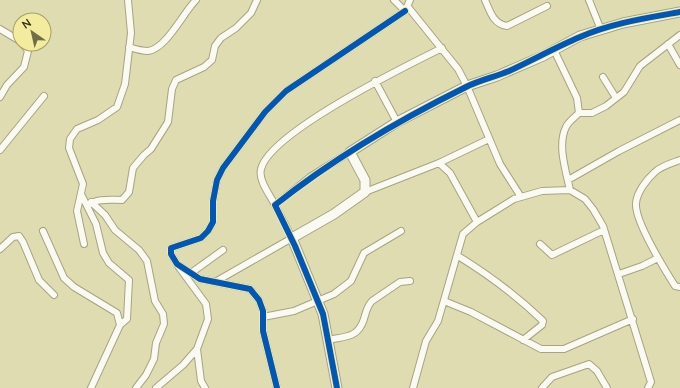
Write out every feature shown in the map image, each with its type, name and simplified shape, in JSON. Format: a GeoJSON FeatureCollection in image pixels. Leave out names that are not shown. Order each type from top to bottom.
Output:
{"type":"FeatureCollection","features":[{"type":"Feature","properties":{"kind":"street"},"geometry":{"type":"LineString","coordinates":[[84,244],[77,211],[83,184],[68,148],[70,139],[77,129],[98,120],[117,107],[125,84],[129,48],[131,15],[128,0]]}},
{"type":"Feature","properties":{"kind":"street"},"geometry":{"type":"LineString","coordinates":[[129,48],[146,51],[156,49],[166,39],[196,0]]}},
{"type":"Feature","properties":{"kind":"street"},"geometry":{"type":"LineString","coordinates":[[89,204],[122,200],[129,192],[133,168],[151,149],[168,122],[172,89],[176,80],[204,67],[212,60],[215,46],[221,38],[236,28],[251,13],[257,0]]}},
{"type":"Feature","properties":{"kind":"street"},"geometry":{"type":"LineString","coordinates":[[394,0],[406,9],[442,48],[458,69],[467,86],[500,164],[521,197]]}},
{"type":"Feature","properties":{"kind":"street"},"geometry":{"type":"LineString","coordinates":[[156,388],[183,365],[197,349],[208,319],[206,304],[177,264],[171,254],[171,248],[201,238],[208,232],[213,222],[213,201],[220,174],[265,112],[286,91],[406,9],[410,0]]}},
{"type":"Feature","properties":{"kind":"street"},"geometry":{"type":"LineString","coordinates":[[485,0],[494,20],[502,26],[507,26],[548,6]]}},
{"type":"Feature","properties":{"kind":"street"},"geometry":{"type":"LineString","coordinates":[[589,0],[601,30]]}},
{"type":"Feature","properties":{"kind":"street"},"geometry":{"type":"LineString","coordinates":[[275,205],[310,177],[397,122],[467,86],[497,76],[554,50],[580,36],[622,23],[680,12]]}},
{"type":"Feature","properties":{"kind":"street"},"geometry":{"type":"LineString","coordinates":[[0,29],[12,36]]}},
{"type":"Feature","properties":{"kind":"street"},"geometry":{"type":"LineString","coordinates":[[570,190],[564,156],[563,136],[566,125],[579,112],[592,113],[624,92],[640,66],[680,35]]}},
{"type":"Feature","properties":{"kind":"street"},"geometry":{"type":"LineString","coordinates":[[668,44],[680,65]]}},
{"type":"Feature","properties":{"kind":"street"},"geometry":{"type":"LineString","coordinates":[[337,388],[323,314],[292,238],[262,180],[261,169],[269,154],[288,136],[376,81],[442,48]]}},
{"type":"Feature","properties":{"kind":"street"},"geometry":{"type":"LineString","coordinates":[[554,50],[577,98],[579,112]]}},
{"type":"Feature","properties":{"kind":"street"},"geometry":{"type":"LineString","coordinates":[[0,97],[7,85],[24,67],[28,52]]}},
{"type":"Feature","properties":{"kind":"street"},"geometry":{"type":"LineString","coordinates":[[603,78],[616,98]]}},
{"type":"Feature","properties":{"kind":"street"},"geometry":{"type":"LineString","coordinates":[[376,81],[397,122]]}},
{"type":"Feature","properties":{"kind":"street"},"geometry":{"type":"LineString","coordinates":[[0,150],[44,96]]}},
{"type":"Feature","properties":{"kind":"street"},"geometry":{"type":"LineString","coordinates":[[568,180],[619,151],[680,120]]}},
{"type":"Feature","properties":{"kind":"street"},"geometry":{"type":"LineString","coordinates":[[215,282],[334,214],[365,192],[440,163],[489,139]]}},
{"type":"Feature","properties":{"kind":"street"},"geometry":{"type":"LineString","coordinates":[[350,152],[365,180],[365,192]]}},
{"type":"Feature","properties":{"kind":"street"},"geometry":{"type":"LineString","coordinates":[[680,160],[655,171],[640,190],[635,204],[640,222],[658,258],[675,286],[680,287]]}},
{"type":"Feature","properties":{"kind":"street"},"geometry":{"type":"LineString","coordinates":[[440,163],[450,173],[478,222]]}},
{"type":"Feature","properties":{"kind":"street"},"geometry":{"type":"LineString","coordinates":[[413,388],[426,341],[438,321],[458,256],[463,234],[478,222],[521,197],[542,191],[570,190],[585,199],[594,210],[604,230],[633,319],[651,382],[648,388]]}},
{"type":"Feature","properties":{"kind":"street"},"geometry":{"type":"LineString","coordinates":[[81,194],[89,204],[105,215],[119,235],[139,250],[146,261],[153,294],[163,314],[164,324],[156,343],[154,359],[146,375],[136,388]]}},
{"type":"Feature","properties":{"kind":"street"},"geometry":{"type":"LineString","coordinates":[[89,204],[96,224],[103,254],[109,263],[129,280],[127,319],[120,325],[91,388]]}},
{"type":"Feature","properties":{"kind":"street"},"geometry":{"type":"LineString","coordinates":[[540,244],[552,255],[604,230]]}},
{"type":"Feature","properties":{"kind":"street"},"geometry":{"type":"LineString","coordinates":[[43,231],[64,278],[74,287],[116,313],[120,325]]}},
{"type":"Feature","properties":{"kind":"street"},"geometry":{"type":"LineString","coordinates":[[263,317],[294,311],[334,294],[351,281],[364,253],[401,231]]}},
{"type":"Feature","properties":{"kind":"street"},"geometry":{"type":"LineString","coordinates":[[0,249],[12,237],[19,236],[23,242],[38,280],[54,295]]}},
{"type":"Feature","properties":{"kind":"street"},"geometry":{"type":"LineString","coordinates":[[191,273],[223,250]]}},
{"type":"Feature","properties":{"kind":"street"},"geometry":{"type":"LineString","coordinates":[[458,256],[489,275],[519,298],[543,321],[542,325],[523,340]]}},
{"type":"Feature","properties":{"kind":"street"},"geometry":{"type":"LineString","coordinates":[[619,274],[642,266],[658,258]]}},
{"type":"Feature","properties":{"kind":"street"},"geometry":{"type":"LineString","coordinates":[[177,264],[200,279],[250,289],[259,300],[263,317],[263,331],[277,388]]}},
{"type":"Feature","properties":{"kind":"street"},"geometry":{"type":"LineString","coordinates":[[328,340],[354,334],[361,329],[368,305],[372,301],[400,282],[410,281]]}},
{"type":"Feature","properties":{"kind":"street"},"geometry":{"type":"LineString","coordinates":[[444,301],[471,312],[541,349],[564,349],[633,319]]}},
{"type":"Feature","properties":{"kind":"street"},"geometry":{"type":"LineString","coordinates":[[197,349],[201,381],[205,388]]}},
{"type":"Feature","properties":{"kind":"street"},"geometry":{"type":"LineString","coordinates":[[542,388],[552,377],[589,364],[597,371],[607,388]]}},
{"type":"Feature","properties":{"kind":"cycle path"},"geometry":{"type":"LineString","coordinates":[[277,388],[263,331],[263,311],[259,300],[250,289],[200,279],[177,264],[171,254],[171,248],[201,238],[208,231],[213,222],[213,201],[217,180],[223,168],[265,112],[286,91],[405,11]]}},
{"type":"Feature","properties":{"kind":"cycle path"},"geometry":{"type":"LineString","coordinates":[[337,388],[323,314],[295,246],[275,205],[320,171],[392,126],[466,87],[509,71],[592,32],[629,22],[680,12]]}}]}
